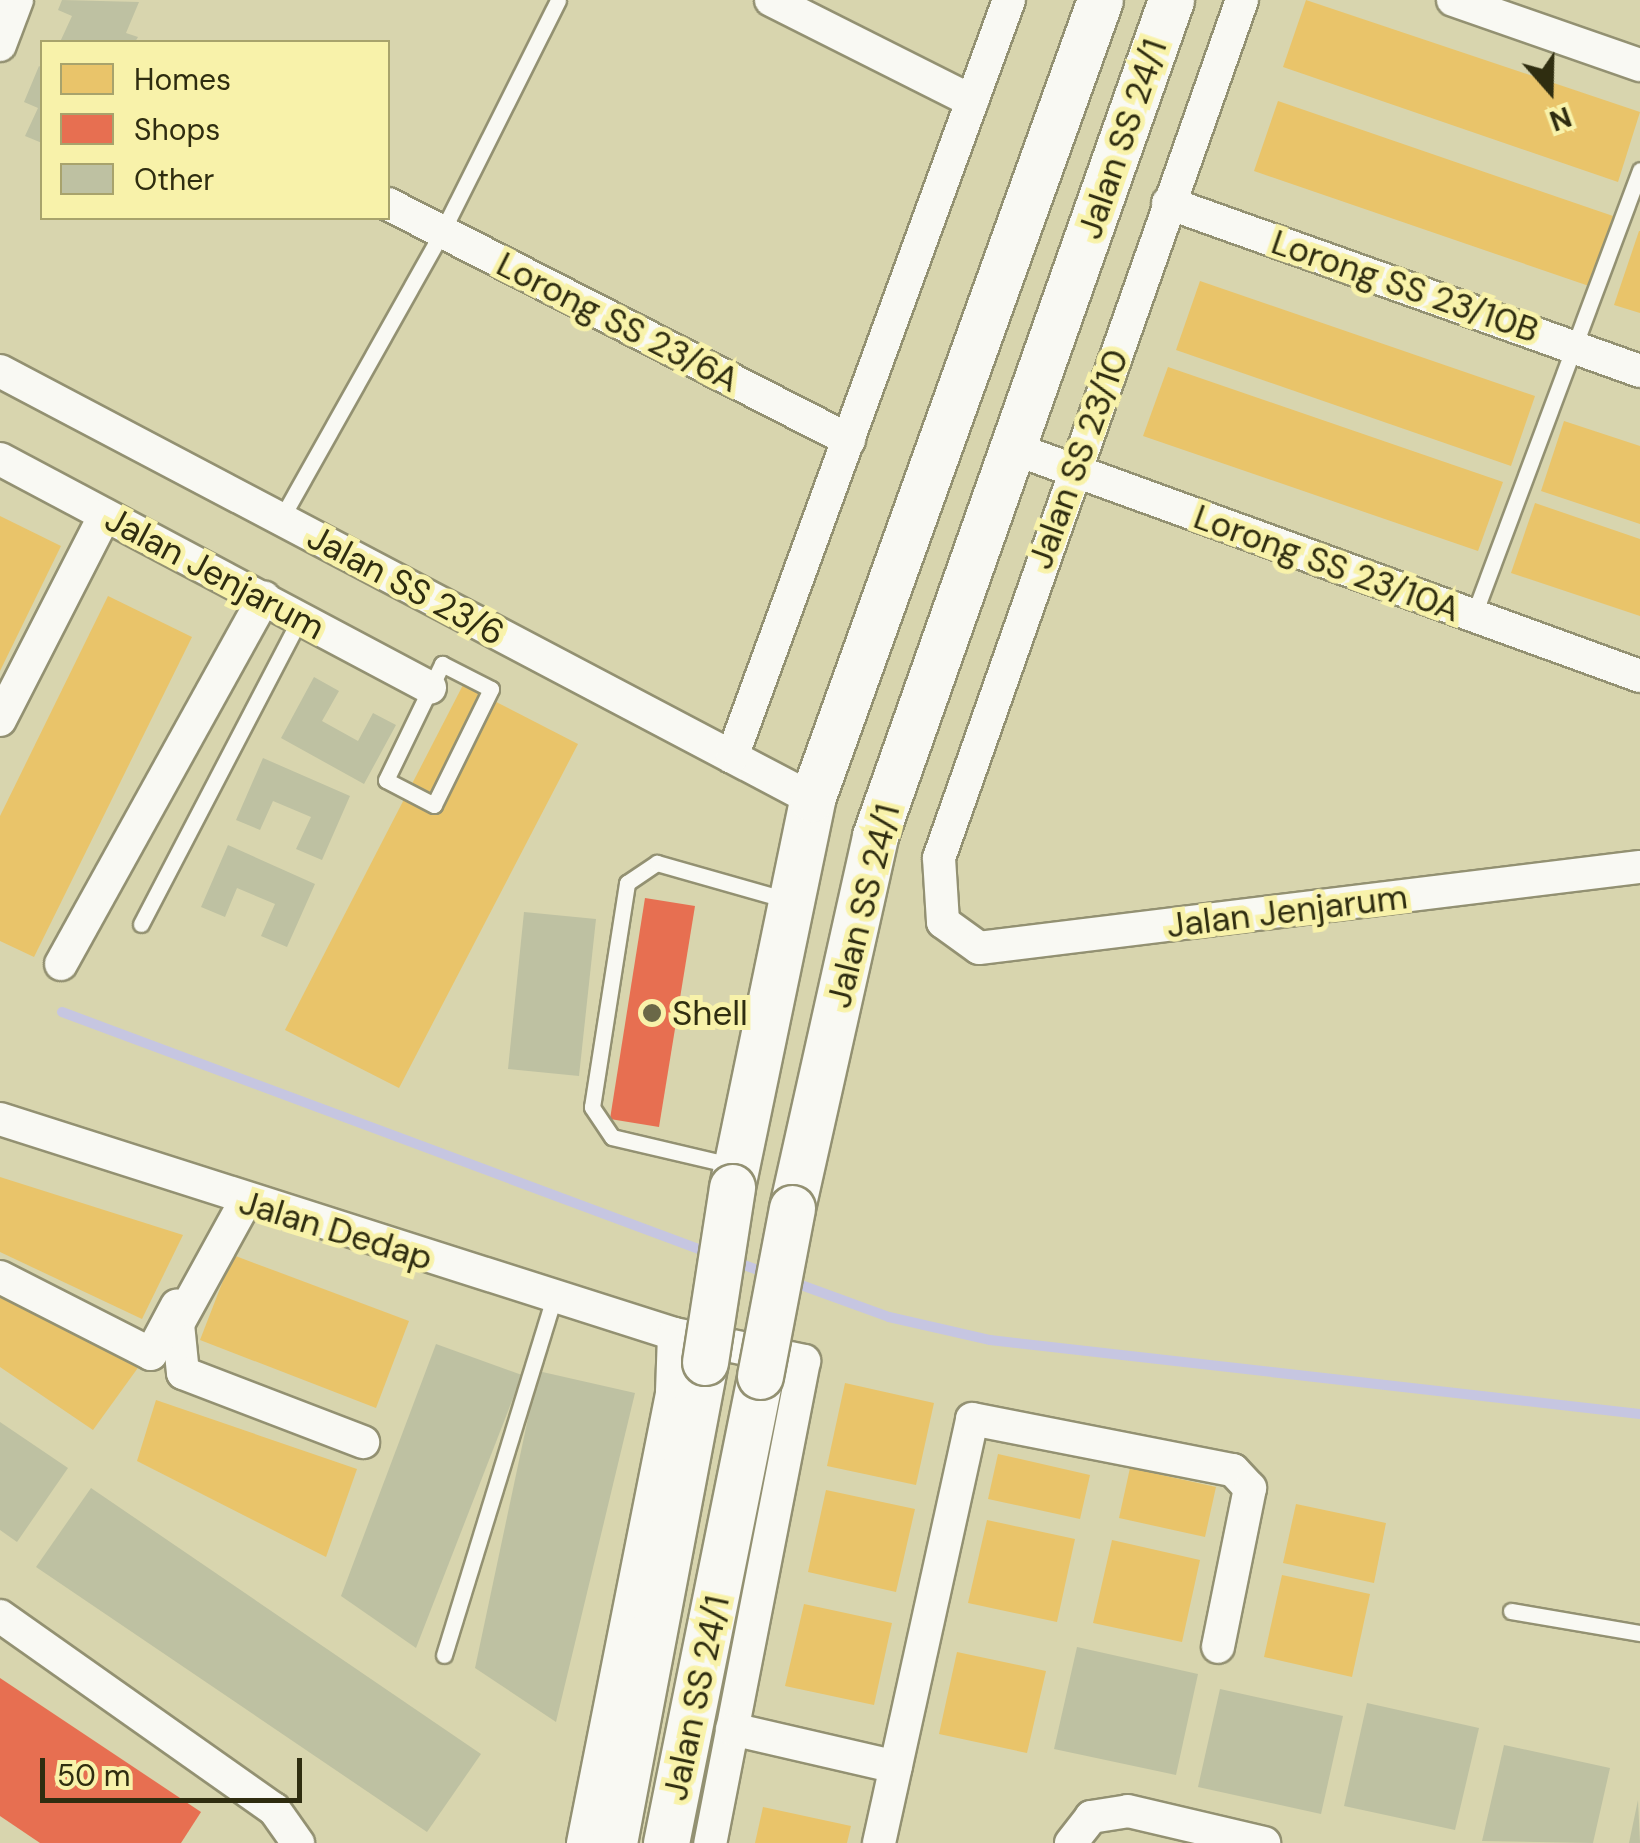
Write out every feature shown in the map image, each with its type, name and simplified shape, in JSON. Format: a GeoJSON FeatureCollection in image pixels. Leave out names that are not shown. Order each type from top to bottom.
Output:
{"type":"FeatureCollection","features":[{"type":"Feature","properties":{"kind":"main road","name":"Jalan SS 24/1"},"geometry":{"type":"LineString","coordinates":[[614,1843],[690,1348],[734,1177],[787,900],[812,798],[1100,0]]}},
{"type":"Feature","properties":{"kind":"main road","name":"Jalan SS 24/1"},"geometry":{"type":"LineString","coordinates":[[666,1843],[792,1208],[876,836],[1171,0]]}},
{"type":"Feature","properties":{"kind":"street"},"geometry":{"type":"LineString","coordinates":[[0,45],[17,0]]}},
{"type":"Feature","properties":{"kind":"street"},"geometry":{"type":"LineString","coordinates":[[772,0],[972,101]]}},
{"type":"Feature","properties":{"kind":"street"},"geometry":{"type":"LineString","coordinates":[[732,756],[1009,0]]}},
{"type":"Feature","properties":{"kind":"street","name":"Jalan SS 23/10"},"geometry":{"type":"LineString","coordinates":[[943,922],[939,858],[1072,470],[1242,0]]}},
{"type":"Feature","properties":{"kind":"street"},"geometry":{"type":"LineString","coordinates":[[1453,0],[1640,65]]}},
{"type":"Feature","properties":{"kind":"street","name":"Lorong SS 23/10B"},"geometry":{"type":"LineString","coordinates":[[1168,203],[1640,371]]}},
{"type":"Feature","properties":{"kind":"street","name":"Lorong SS 23/6A"},"geometry":{"type":"LineString","coordinates":[[390,205],[849,440]]}},
{"type":"Feature","properties":{"kind":"street","name":"Jalan SS 23/6"},"geometry":{"type":"LineString","coordinates":[[0,371],[812,798]]}},
{"type":"Feature","properties":{"kind":"street","name":"Lorong SS 23/10A"},"geometry":{"type":"LineString","coordinates":[[1015,450],[1640,676]]}},
{"type":"Feature","properties":{"kind":"street","name":"Jalan Jenjarum"},"geometry":{"type":"LineString","coordinates":[[0,459],[430,688]]}},
{"type":"Feature","properties":{"kind":"street"},"geometry":{"type":"LineString","coordinates":[[0,720],[106,515]]}},
{"type":"Feature","properties":{"kind":"street"},"geometry":{"type":"LineString","coordinates":[[62,964],[264,598]]}},
{"type":"Feature","properties":{"kind":"street","name":"Jalan Jenjarum"},"geometry":{"type":"LineString","coordinates":[[943,922],[979,948],[1640,867]]}},
{"type":"Feature","properties":{"kind":"street","name":"Jalan Dedap"},"geometry":{"type":"LineString","coordinates":[[0,1119],[239,1200],[554,1297],[690,1348],[804,1361],[732,1729]]}},
{"type":"Feature","properties":{"kind":"street"},"geometry":{"type":"LineString","coordinates":[[0,1277],[152,1354],[239,1200]]}},
{"type":"Feature","properties":{"kind":"street"},"geometry":{"type":"LineString","coordinates":[[239,1200],[178,1324],[183,1372],[363,1442]]}},
{"type":"Feature","properties":{"kind":"street"},"geometry":{"type":"LineString","coordinates":[[583,1843],[672,1392],[690,1348]]}},
{"type":"Feature","properties":{"kind":"street"},"geometry":{"type":"LineString","coordinates":[[879,1843],[972,1419],[1233,1470],[1250,1488],[1218,1646]]}},
{"type":"Feature","properties":{"kind":"street"},"geometry":{"type":"LineString","coordinates":[[0,1616],[274,1809],[298,1843]]}},
{"type":"Feature","properties":{"kind":"street"},"geometry":{"type":"LineString","coordinates":[[710,1843],[732,1729],[896,1767]]}},
{"type":"Feature","properties":{"kind":"street"},"geometry":{"type":"LineString","coordinates":[[1071,1843],[1091,1817],[1128,1811],[1264,1843]]}},
{"type":"Feature","properties":{"kind":"lane"},"geometry":{"type":"LineString","coordinates":[[282,520],[442,232],[558,0]]}},
{"type":"Feature","properties":{"kind":"lane"},"geometry":{"type":"LineString","coordinates":[[1473,617],[1640,170]]}},
{"type":"Feature","properties":{"kind":"lane"},"geometry":{"type":"LineString","coordinates":[[140,924],[301,617]]}},
{"type":"Feature","properties":{"kind":"lane"},"geometry":{"type":"LineString","coordinates":[[442,664],[491,689],[434,805],[386,780],[430,688],[442,664]]}},
{"type":"Feature","properties":{"kind":"lane"},"geometry":{"type":"LineString","coordinates":[[734,1177],[612,1136],[592,1107],[627,883],[657,863],[787,900]]}},
{"type":"Feature","properties":{"kind":"lane"},"geometry":{"type":"LineString","coordinates":[[444,1655],[554,1297]]}},
{"type":"Feature","properties":{"kind":"lane"},"geometry":{"type":"LineString","coordinates":[[1511,1611],[1640,1633]]}},
{"type":"Feature","properties":{"kind":"building: Homes"},"geometry":{"type":"Polygon","coordinates":[[[1306,0],[1640,112],[1618,182],[1283,67],[1306,0]]]}},
{"type":"Feature","properties":{"kind":"building: Homes"},"geometry":{"type":"Polygon","coordinates":[[[1278,101],[1613,216],[1589,286],[1254,171],[1278,101]]]}},
{"type":"Feature","properties":{"kind":"building: Homes"},"geometry":{"type":"Polygon","coordinates":[[[1640,231],[1640,313],[1614,305],[1640,231]]]}},
{"type":"Feature","properties":{"kind":"building: Homes"},"geometry":{"type":"Polygon","coordinates":[[[1200,281],[1535,396],[1511,466],[1176,350],[1200,281]]]}},
{"type":"Feature","properties":{"kind":"building: Homes"},"geometry":{"type":"Polygon","coordinates":[[[1168,367],[1503,482],[1478,551],[1143,436],[1168,367]]]}},
{"type":"Feature","properties":{"kind":"building: Homes"},"geometry":{"type":"Polygon","coordinates":[[[1564,421],[1640,446],[1640,524],[1541,491],[1564,421]]]}},
{"type":"Feature","properties":{"kind":"building: Homes"},"geometry":{"type":"Polygon","coordinates":[[[1535,503],[1640,539],[1640,616],[1511,573],[1535,503]]]}},
{"type":"Feature","properties":{"kind":"building: Homes"},"geometry":{"type":"Polygon","coordinates":[[[0,516],[61,546],[0,671],[0,516]]]}},
{"type":"Feature","properties":{"kind":"building: Homes"},"geometry":{"type":"Polygon","coordinates":[[[108,596],[192,637],[34,957],[0,941],[0,816],[108,596]]]}},
{"type":"Feature","properties":{"kind":"building: Homes"},"geometry":{"type":"Polygon","coordinates":[[[463,685],[578,744],[399,1088],[285,1030],[463,685]]]}},
{"type":"Feature","properties":{"kind":"building: Homes"},"geometry":{"type":"Polygon","coordinates":[[[0,1177],[183,1235],[142,1319],[0,1252],[0,1177]]]}},
{"type":"Feature","properties":{"kind":"building: Homes"},"geometry":{"type":"Polygon","coordinates":[[[233,1255],[409,1321],[376,1408],[200,1340],[233,1255]]]}},
{"type":"Feature","properties":{"kind":"building: Homes"},"geometry":{"type":"Polygon","coordinates":[[[0,1286],[145,1358],[93,1430],[0,1367],[0,1286]]]}},
{"type":"Feature","properties":{"kind":"building: Homes"},"geometry":{"type":"Polygon","coordinates":[[[845,1383],[934,1403],[916,1485],[827,1466],[845,1383]]]}},
{"type":"Feature","properties":{"kind":"building: Homes"},"geometry":{"type":"Polygon","coordinates":[[[156,1400],[357,1469],[326,1557],[137,1461],[156,1400]]]}},
{"type":"Feature","properties":{"kind":"building: Homes"},"geometry":{"type":"Polygon","coordinates":[[[998,1454],[1090,1475],[1080,1519],[988,1499],[998,1454]]]}},
{"type":"Feature","properties":{"kind":"building: Homes"},"geometry":{"type":"Polygon","coordinates":[[[1130,1468],[1216,1487],[1205,1537],[1119,1518],[1130,1468]]]}},
{"type":"Feature","properties":{"kind":"building: Homes"},"geometry":{"type":"Polygon","coordinates":[[[826,1490],[915,1509],[896,1592],[808,1572],[826,1490]]]}},
{"type":"Feature","properties":{"kind":"building: Homes"},"geometry":{"type":"Polygon","coordinates":[[[1296,1504],[1386,1523],[1374,1583],[1283,1563],[1296,1504]]]}},
{"type":"Feature","properties":{"kind":"building: Homes"},"geometry":{"type":"Polygon","coordinates":[[[987,1520],[1075,1539],[1057,1622],[968,1603],[987,1520]]]}},
{"type":"Feature","properties":{"kind":"building: Homes"},"geometry":{"type":"Polygon","coordinates":[[[1112,1540],[1200,1560],[1182,1642],[1093,1623],[1112,1540]]]}},
{"type":"Feature","properties":{"kind":"building: Homes"},"geometry":{"type":"Polygon","coordinates":[[[1282,1575],[1370,1594],[1352,1677],[1264,1657],[1282,1575]]]}},
{"type":"Feature","properties":{"kind":"building: Homes"},"geometry":{"type":"Polygon","coordinates":[[[804,1604],[892,1623],[874,1705],[785,1686],[804,1604]]]}},
{"type":"Feature","properties":{"kind":"building: Homes"},"geometry":{"type":"Polygon","coordinates":[[[957,1652],[1046,1671],[1027,1753],[939,1734],[957,1652]]]}},
{"type":"Feature","properties":{"kind":"building: Homes"},"geometry":{"type":"Polygon","coordinates":[[[763,1807],[851,1826],[847,1843],[755,1843],[763,1807]]]}},
{"type":"Feature","properties":{"kind":"building: Shops","name":"Shell"},"geometry":{"type":"Polygon","coordinates":[[[645,898],[695,906],[659,1127],[610,1119],[645,898]]]}},
{"type":"Feature","properties":{"kind":"building: Shops"},"geometry":{"type":"Polygon","coordinates":[[[0,1678],[201,1812],[181,1843],[40,1843],[0,1816],[0,1678]]]}},
{"type":"Feature","properties":{"kind":"building: Other"},"geometry":{"type":"Polygon","coordinates":[[[62,0],[139,2],[126,33],[138,37],[61,40],[72,16],[58,10],[62,0]]]}},
{"type":"Feature","properties":{"kind":"building: Other"},"geometry":{"type":"Polygon","coordinates":[[[39,66],[40,142],[25,136],[38,108],[24,102],[39,66]]]}},
{"type":"Feature","properties":{"kind":"building: Other"},"geometry":{"type":"Polygon","coordinates":[[[314,677],[339,691],[322,721],[358,741],[373,713],[396,725],[364,784],[281,738],[314,677]]]}},
{"type":"Feature","properties":{"kind":"building: Other"},"geometry":{"type":"Polygon","coordinates":[[[263,758],[350,796],[322,860],[296,849],[311,817],[273,801],[260,830],[236,820],[263,758]]]}},
{"type":"Feature","properties":{"kind":"building: Other"},"geometry":{"type":"Polygon","coordinates":[[[228,845],[315,884],[287,947],[261,936],[275,904],[237,888],[225,917],[201,907],[228,845]]]}},
{"type":"Feature","properties":{"kind":"building: Other"},"geometry":{"type":"Polygon","coordinates":[[[524,912],[596,919],[579,1076],[508,1069],[524,912]]]}},
{"type":"Feature","properties":{"kind":"building: Other"},"geometry":{"type":"Polygon","coordinates":[[[436,1344],[522,1375],[416,1648],[341,1596],[436,1344]]]}},
{"type":"Feature","properties":{"kind":"building: Other"},"geometry":{"type":"Polygon","coordinates":[[[538,1371],[635,1393],[556,1722],[475,1668],[538,1371]]]}},
{"type":"Feature","properties":{"kind":"building: Other"},"geometry":{"type":"Polygon","coordinates":[[[0,1422],[68,1468],[17,1542],[0,1530],[0,1422]]]}},
{"type":"Feature","properties":{"kind":"building: Other"},"geometry":{"type":"Polygon","coordinates":[[[91,1488],[481,1754],[427,1832],[36,1567],[91,1488]]]}},
{"type":"Feature","properties":{"kind":"building: Other"},"geometry":{"type":"Polygon","coordinates":[[[1077,1647],[1198,1674],[1176,1775],[1054,1749],[1077,1647]]]}},
{"type":"Feature","properties":{"kind":"building: Other"},"geometry":{"type":"Polygon","coordinates":[[[1220,1689],[1343,1716],[1321,1814],[1198,1787],[1220,1689]]]}},
{"type":"Feature","properties":{"kind":"building: Other"},"geometry":{"type":"Polygon","coordinates":[[[1367,1703],[1479,1728],[1455,1830],[1344,1806],[1367,1703]]]}},
{"type":"Feature","properties":{"kind":"building: Other"},"geometry":{"type":"Polygon","coordinates":[[[1504,1745],[1610,1768],[1593,1843],[1482,1841],[1504,1745]]]}},
{"type":"Feature","properties":{"kind":"building: Other"},"geometry":{"type":"Polygon","coordinates":[[[1638,1800],[1640,1843],[1629,1843],[1638,1800]]]}},
{"type":"Feature","properties":{"kind":"waterway"},"geometry":{"type":"LineString","coordinates":[[62,1012],[712,1254]]}},
{"type":"Feature","properties":{"kind":"waterway"},"geometry":{"type":"LineString","coordinates":[[733,1261],[769,1274]]}},
{"type":"Feature","properties":{"kind":"waterway"},"geometry":{"type":"LineString","coordinates":[[790,1281],[889,1317],[990,1340],[1640,1414]]}},
{"type":"Feature","properties":{"kind":"place","name":"Shell"},"geometry":{"type":"Point","coordinates":[652,1013]}}]}
